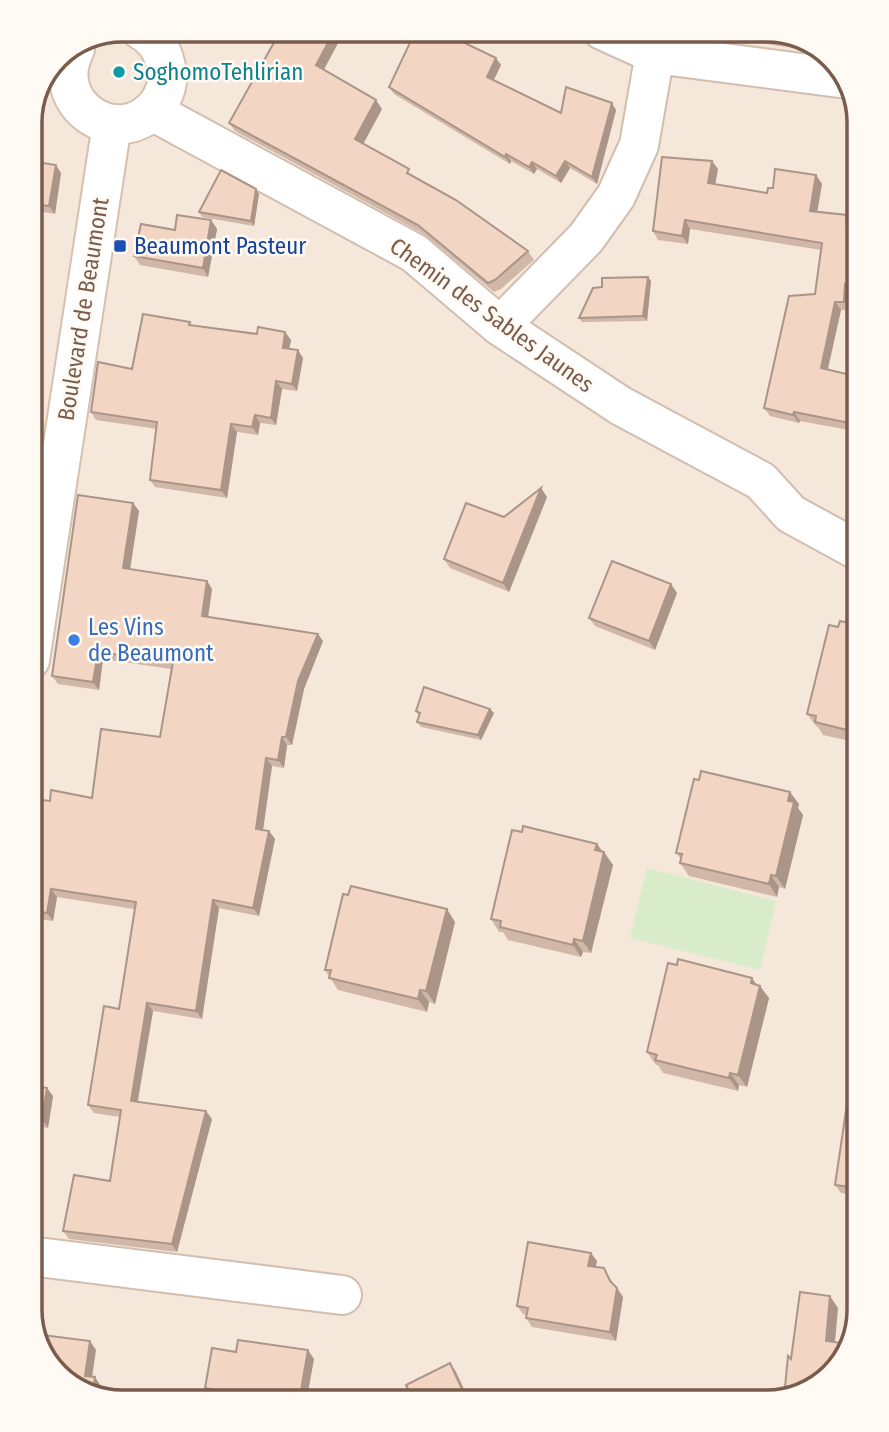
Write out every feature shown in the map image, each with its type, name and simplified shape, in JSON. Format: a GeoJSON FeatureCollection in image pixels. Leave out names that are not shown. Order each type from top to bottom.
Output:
{"type":"FeatureCollection","features":[{"type":"Feature","properties":{"kind":"street"},"geometry":{"type":"LineString","coordinates":[[70,63],[68,77],[72,94],[81,109],[95,119],[112,124],[127,124],[152,111],[163,96],[168,79],[166,60],[159,42]]}},
{"type":"Feature","properties":{"kind":"street"},"geometry":{"type":"LineString","coordinates":[[500,326],[586,239],[616,197],[639,145],[657,42],[832,76]]}},
{"type":"Feature","properties":{"kind":"street","name":"Chemin des Sables Jaunes"},"geometry":{"type":"LineString","coordinates":[[152,111],[414,253],[500,326],[621,406],[761,481],[791,514],[847,544]]}},
{"type":"Feature","properties":{"kind":"street","name":"Boulevard de Beaumont"},"geometry":{"type":"LineString","coordinates":[[42,582],[112,124]]}},
{"type":"Feature","properties":{"kind":"street"},"geometry":{"type":"LineString","coordinates":[[42,1258],[342,1295]]}},
{"type":"Feature","properties":{"kind":"shaded area"},"geometry":{"type":"Polygon","coordinates":[[[772,42],[802,50],[820,62],[839,87],[847,122],[847,1310],[839,1345],[820,1370],[802,1382],[766,1390],[117,1390],[87,1382],[69,1370],[50,1345],[42,1310],[42,117],[48,92],[66,66],[92,48],[107,44],[772,42]]]}},
{"type":"Feature","properties":{"kind":"green space"},"geometry":{"type":"Polygon","coordinates":[[[647,868],[776,901],[760,970],[630,938],[647,868]]]}},
{"type":"Feature","properties":{"kind":"building"},"geometry":{"type":"Polygon","coordinates":[[[274,42],[328,42],[316,65],[376,100],[355,139],[409,169],[407,173],[456,200],[528,251],[488,283],[418,225],[229,123],[274,42]]]}},
{"type":"Feature","properties":{"kind":"building"},"geometry":{"type":"Polygon","coordinates":[[[410,42],[463,42],[496,58],[487,77],[561,113],[566,87],[612,103],[592,177],[565,161],[556,176],[532,162],[529,167],[506,154],[505,157],[389,87],[410,42]]]}},
{"type":"Feature","properties":{"kind":"building"},"geometry":{"type":"Polygon","coordinates":[[[662,157],[712,161],[708,183],[767,193],[768,188],[773,188],[775,169],[816,175],[810,211],[847,215],[847,284],[844,302],[835,302],[821,368],[847,374],[847,422],[764,408],[789,296],[815,294],[822,243],[685,220],[682,236],[653,231],[662,157]]]}},
{"type":"Feature","properties":{"kind":"building"},"geometry":{"type":"Polygon","coordinates":[[[42,163],[56,165],[49,206],[42,205],[42,163]]]}},
{"type":"Feature","properties":{"kind":"building"},"geometry":{"type":"Polygon","coordinates":[[[221,170],[256,189],[251,221],[199,212],[221,170]]]}},
{"type":"Feature","properties":{"kind":"building"},"geometry":{"type":"Polygon","coordinates":[[[177,215],[211,220],[203,268],[134,256],[141,224],[175,230],[177,215]]]}},
{"type":"Feature","properties":{"kind":"building"},"geometry":{"type":"Polygon","coordinates":[[[648,277],[643,316],[579,318],[593,288],[602,287],[602,278],[648,277]]]}},
{"type":"Feature","properties":{"kind":"building"},"geometry":{"type":"Polygon","coordinates":[[[143,314],[190,322],[189,325],[257,334],[258,327],[285,332],[283,348],[298,350],[292,384],[276,381],[271,418],[255,415],[252,427],[231,424],[221,490],[150,480],[157,422],[91,412],[98,362],[132,369],[143,314]]]}},
{"type":"Feature","properties":{"kind":"building"},"geometry":{"type":"Polygon","coordinates":[[[541,488],[503,583],[444,559],[466,503],[504,517],[541,488]]]}},
{"type":"Feature","properties":{"kind":"building"},"geometry":{"type":"Polygon","coordinates":[[[78,495],[133,503],[123,568],[207,581],[202,616],[318,634],[298,681],[286,737],[282,737],[278,760],[266,758],[256,829],[269,831],[253,908],[213,900],[196,1011],[147,1003],[131,1101],[206,1111],[172,1244],[63,1231],[74,1175],[110,1181],[121,1110],[88,1105],[104,1006],[119,1009],[136,902],[51,889],[47,913],[42,912],[42,800],[50,801],[51,790],[92,798],[101,729],[160,737],[173,662],[98,652],[93,682],[52,676],[78,495]]]}},
{"type":"Feature","properties":{"kind":"building"},"geometry":{"type":"Polygon","coordinates":[[[612,561],[671,584],[649,641],[589,618],[612,561]]]}},
{"type":"Feature","properties":{"kind":"building"},"geometry":{"type":"Polygon","coordinates":[[[840,621],[847,622],[847,730],[815,722],[816,716],[807,714],[829,625],[838,627],[840,621]]]}},
{"type":"Feature","properties":{"kind":"building"},"geometry":{"type":"Polygon","coordinates":[[[424,687],[490,709],[478,735],[417,722],[420,713],[416,711],[424,687]]]}},
{"type":"Feature","properties":{"kind":"building"},"geometry":{"type":"Polygon","coordinates":[[[701,771],[790,792],[788,801],[794,802],[776,876],[771,875],[769,884],[680,863],[682,854],[676,853],[694,779],[699,780],[701,771]]]}},
{"type":"Feature","properties":{"kind":"building"},"geometry":{"type":"Polygon","coordinates":[[[523,826],[597,844],[595,850],[604,852],[583,941],[574,939],[573,945],[500,927],[501,921],[491,919],[512,830],[522,832],[523,826]]]}},
{"type":"Feature","properties":{"kind":"building"},"geometry":{"type":"Polygon","coordinates":[[[351,886],[447,909],[426,991],[420,990],[418,999],[329,978],[331,970],[325,970],[343,894],[348,895],[351,886]]]}},
{"type":"Feature","properties":{"kind":"building"},"geometry":{"type":"Polygon","coordinates":[[[678,959],[752,978],[751,983],[760,986],[738,1075],[730,1073],[729,1078],[655,1060],[657,1055],[647,1052],[668,963],[677,965],[678,959]]]}},
{"type":"Feature","properties":{"kind":"building"},"geometry":{"type":"Polygon","coordinates":[[[42,1087],[47,1088],[42,1119],[42,1087]]]}},
{"type":"Feature","properties":{"kind":"building"},"geometry":{"type":"Polygon","coordinates":[[[847,1104],[847,1186],[835,1185],[847,1104]]]}},
{"type":"Feature","properties":{"kind":"building"},"geometry":{"type":"Polygon","coordinates":[[[528,1242],[591,1253],[588,1266],[604,1268],[617,1288],[610,1332],[526,1318],[528,1308],[517,1306],[528,1242]]]}},
{"type":"Feature","properties":{"kind":"building"},"geometry":{"type":"Polygon","coordinates":[[[800,1292],[830,1296],[826,1341],[840,1343],[839,1345],[820,1370],[802,1382],[785,1387],[788,1356],[791,1359],[800,1292]]]}},
{"type":"Feature","properties":{"kind":"building"},"geometry":{"type":"Polygon","coordinates":[[[46,1335],[90,1341],[85,1376],[95,1377],[94,1385],[69,1370],[46,1335]]]}},
{"type":"Feature","properties":{"kind":"building"},"geometry":{"type":"Polygon","coordinates":[[[238,1340],[308,1350],[301,1390],[205,1388],[212,1348],[236,1352],[238,1340]]]}},
{"type":"Feature","properties":{"kind":"building"},"geometry":{"type":"Polygon","coordinates":[[[450,1363],[462,1390],[408,1390],[406,1385],[450,1363]]]}},
{"type":"Feature","properties":{"kind":"place","name":"SoghomoTehlirian"},"geometry":{"type":"Point","coordinates":[119,72]}},
{"type":"Feature","properties":{"kind":"place","name":"Beaumont Pasteur"},"geometry":{"type":"Point","coordinates":[120,246]}},
{"type":"Feature","properties":{"kind":"place","name":"Les Vins de Beaumont"},"geometry":{"type":"Point","coordinates":[74,640]}}]}
